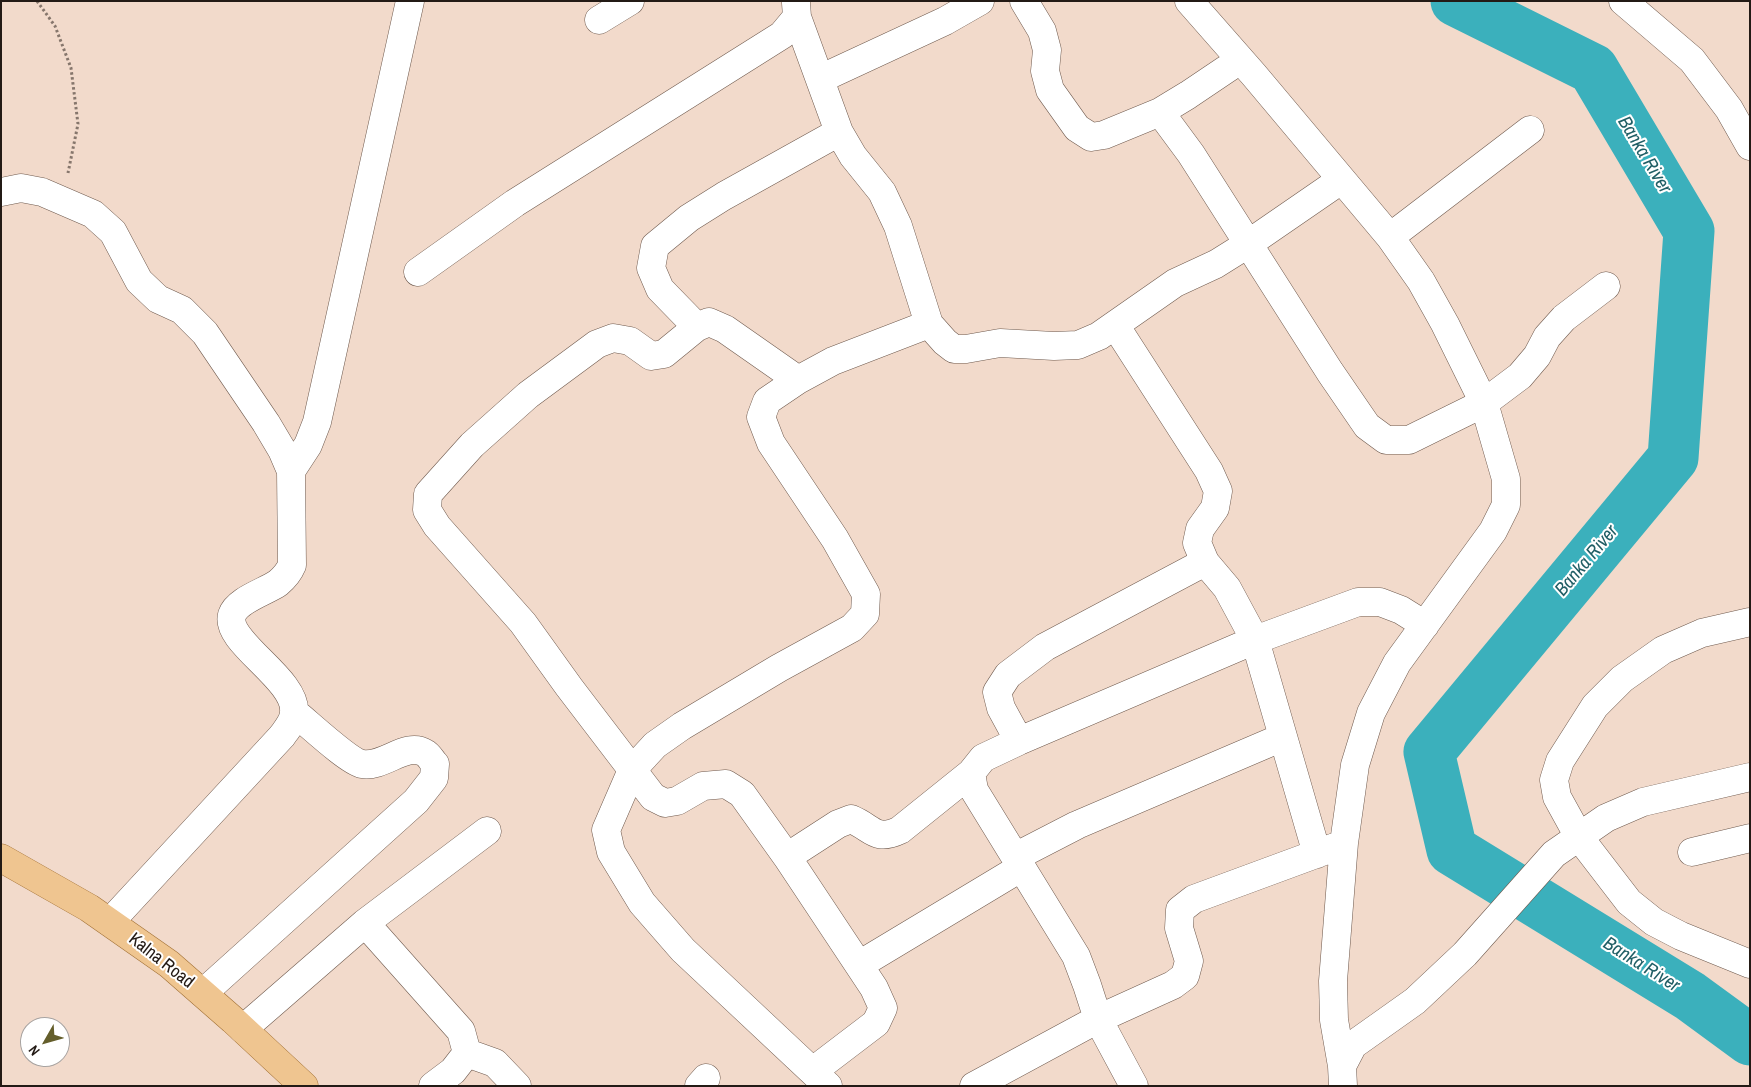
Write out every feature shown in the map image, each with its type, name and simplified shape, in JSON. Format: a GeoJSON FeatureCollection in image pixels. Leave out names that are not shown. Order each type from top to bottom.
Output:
{"type":"FeatureCollection","features":[{"type":"Feature","properties":{"kind":"main road","name":"Kalna Road"},"geometry":{"type":"LineString","coordinates":[[1,858],[89,908],[169,964],[304,1086]]}},
{"type":"Feature","properties":{"kind":"street"},"geometry":{"type":"LineString","coordinates":[[291,471],[308,445],[316,422],[410,1]]}},
{"type":"Feature","properties":{"kind":"street"},"geometry":{"type":"LineString","coordinates":[[599,20],[630,1]]}},
{"type":"Feature","properties":{"kind":"street"},"geometry":{"type":"LineString","coordinates":[[820,79],[944,21],[980,1]]}},
{"type":"Feature","properties":{"kind":"street"},"geometry":{"type":"LineString","coordinates":[[1024,1],[1042,31],[1047,50],[1045,71],[1050,90],[1077,128],[1091,137],[1104,135],[1160,112],[1240,60]]}},
{"type":"Feature","properties":{"kind":"street"},"geometry":{"type":"LineString","coordinates":[[1189,1],[1390,238],[1421,282],[1445,324],[1484,403],[1506,479],[1506,505],[1493,531],[1397,663],[1372,713],[1355,765],[1344,843],[1333,981],[1334,1020],[1343,1076]]}},
{"type":"Feature","properties":{"kind":"street"},"geometry":{"type":"LineString","coordinates":[[1623,1],[1692,60],[1730,109],[1750,146]]}},
{"type":"Feature","properties":{"kind":"street"},"geometry":{"type":"LineString","coordinates":[[796,9],[839,132],[853,156],[882,192],[898,226],[929,324],[945,342],[954,348],[966,349],[1000,344],[1054,346],[1078,344],[1099,336],[1175,283],[1216,264],[1248,244],[1341,180]]}},
{"type":"Feature","properties":{"kind":"street"},"geometry":{"type":"LineString","coordinates":[[418,272],[515,203],[782,35],[796,9]]}},
{"type":"Feature","properties":{"kind":"street"},"geometry":{"type":"LineString","coordinates":[[1160,112],[1191,154],[1330,372],[1367,426],[1386,440],[1409,440],[1484,403],[1520,376],[1564,318],[1606,286]]}},
{"type":"Feature","properties":{"kind":"street"},"geometry":{"type":"LineString","coordinates":[[1390,238],[1530,130]]}},
{"type":"Feature","properties":{"kind":"street"},"geometry":{"type":"LineString","coordinates":[[697,327],[660,289],[651,268],[655,246],[689,218],[724,196],[839,132]]}},
{"type":"Feature","properties":{"kind":"street"},"geometry":{"type":"LineString","coordinates":[[1,192],[21,188],[42,192],[93,214],[113,232],[139,281],[158,299],[182,310],[205,333],[282,450],[291,471],[292,565],[288,574],[278,583],[237,606],[232,615],[231,624],[239,637],[287,689],[294,712],[343,752],[361,764],[378,764],[407,750],[418,750],[426,753],[435,764],[434,778],[416,801],[203,993]]}},
{"type":"Feature","properties":{"kind":"street"},"geometry":{"type":"LineString","coordinates":[[798,380],[725,329],[709,322],[697,327],[664,354],[651,356],[630,341],[613,338],[597,344],[528,394],[472,445],[428,494],[427,510],[437,526],[523,623],[632,770],[653,797],[664,803],[677,801],[703,786],[726,784],[742,794],[787,858],[874,988],[883,1008],[876,1023],[820,1078],[683,950],[642,903],[610,852],[606,830],[632,770],[655,745],[682,726],[778,668],[852,628],[865,614],[866,594],[835,538],[771,443],[761,417],[767,401],[798,380],[833,361],[929,324]]}},
{"type":"Feature","properties":{"kind":"street"},"geometry":{"type":"LineString","coordinates":[[1115,325],[1209,471],[1218,491],[1215,508],[1200,529],[1197,543],[1205,562],[1228,588],[1255,640],[1317,854]]}},
{"type":"Feature","properties":{"kind":"street"},"geometry":{"type":"LineString","coordinates":[[1019,741],[1000,708],[997,692],[1008,675],[1045,647],[1205,562]]}},
{"type":"Feature","properties":{"kind":"street"},"geometry":{"type":"LineString","coordinates":[[787,858],[838,824],[850,819],[864,824],[877,835],[889,835],[900,830],[971,773],[983,758],[1255,640],[1358,602],[1380,602],[1402,610],[1425,625]]}},
{"type":"Feature","properties":{"kind":"street"},"geometry":{"type":"LineString","coordinates":[[1750,622],[1702,633],[1663,650],[1622,679],[1595,706],[1560,761],[1554,780],[1557,797],[1579,837],[1628,902],[1654,922],[1681,936],[1750,964]]}},
{"type":"Feature","properties":{"kind":"street"},"geometry":{"type":"LineString","coordinates":[[110,922],[282,736],[290,725],[294,712]]}},
{"type":"Feature","properties":{"kind":"street"},"geometry":{"type":"LineString","coordinates":[[859,966],[1085,821],[1283,737]]}},
{"type":"Feature","properties":{"kind":"street"},"geometry":{"type":"LineString","coordinates":[[971,773],[974,790],[1076,956],[1098,1019],[1134,1086]]}},
{"type":"Feature","properties":{"kind":"street"},"geometry":{"type":"LineString","coordinates":[[1343,1076],[1353,1045],[1415,1001],[1465,954],[1554,854],[1606,818],[1642,802],[1750,777]]}},
{"type":"Feature","properties":{"kind":"street"},"geometry":{"type":"LineString","coordinates":[[243,1029],[365,922],[486,831]]}},
{"type":"Feature","properties":{"kind":"street"},"geometry":{"type":"LineString","coordinates":[[1692,852],[1750,838]]}},
{"type":"Feature","properties":{"kind":"street"},"geometry":{"type":"LineString","coordinates":[[974,1086],[1098,1019],[1173,985],[1185,976],[1189,961],[1179,928],[1180,910],[1194,899],[1344,843]]}},
{"type":"Feature","properties":{"kind":"street"},"geometry":{"type":"LineString","coordinates":[[365,922],[461,1031],[467,1053]]}},
{"type":"Feature","properties":{"kind":"street"},"geometry":{"type":"LineString","coordinates":[[433,1086],[453,1071],[467,1053]]}},
{"type":"Feature","properties":{"kind":"street"},"geometry":{"type":"LineString","coordinates":[[467,1053],[495,1063],[518,1086]]}},
{"type":"Feature","properties":{"kind":"path"},"geometry":{"type":"LineString","coordinates":[[37,1],[55,26],[71,68],[78,124],[63,201]]}},
{"type":"Feature","properties":{"kind":"waterway","name":"Banka River"},"geometry":{"type":"LineString","coordinates":[[1456,1],[1593,69],[1689,231],[1673,458],[1429,752],[1452,850],[1690,996],[1750,1040]]}}]}
